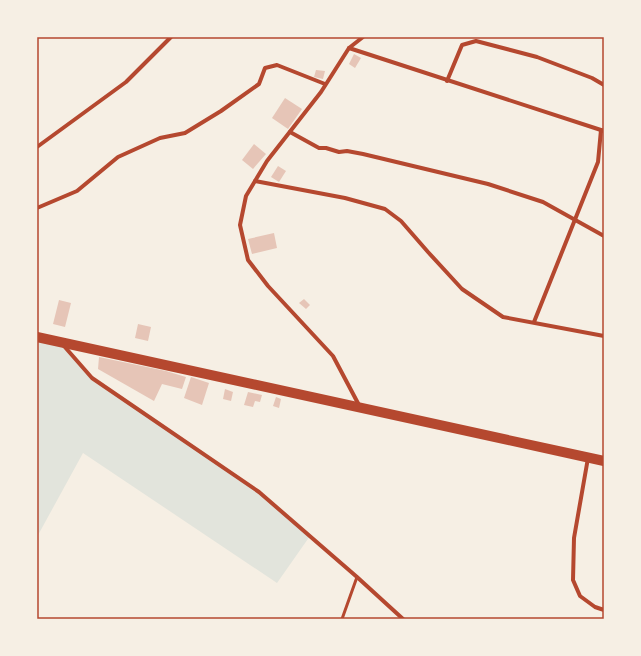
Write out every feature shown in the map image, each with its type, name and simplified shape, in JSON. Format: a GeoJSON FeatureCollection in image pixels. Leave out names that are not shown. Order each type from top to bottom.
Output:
{"type":"FeatureCollection","features":[{"type":"Feature","properties":{"kind":"main road"},"geometry":{"type":"LineString","coordinates":[[37,337],[604,461]]}},
{"type":"Feature","properties":{"kind":"street"},"geometry":{"type":"LineString","coordinates":[[37,146],[126,82],[171,37]]}},
{"type":"Feature","properties":{"kind":"street"},"geometry":{"type":"LineString","coordinates":[[361,407],[334,356],[268,286],[248,260],[240,225],[246,196],[267,161],[321,92],[349,48],[363,37]]}},
{"type":"Feature","properties":{"kind":"street"},"geometry":{"type":"LineString","coordinates":[[447,81],[462,45],[476,41],[537,57],[592,78],[604,86]]}},
{"type":"Feature","properties":{"kind":"street"},"geometry":{"type":"LineString","coordinates":[[349,48],[602,131],[598,162],[534,322]]}},
{"type":"Feature","properties":{"kind":"street"},"geometry":{"type":"LineString","coordinates":[[37,208],[77,192],[118,157],[160,138],[185,132],[221,112],[259,84],[265,68],[277,65],[325,84]]}},
{"type":"Feature","properties":{"kind":"street"},"geometry":{"type":"LineString","coordinates":[[290,132],[319,148],[326,148],[339,152],[347,150],[488,184],[543,202],[604,236]]}},
{"type":"Feature","properties":{"kind":"street"},"geometry":{"type":"LineString","coordinates":[[255,181],[345,198],[385,209],[401,220],[462,289],[503,317],[604,336]]}},
{"type":"Feature","properties":{"kind":"street"},"geometry":{"type":"LineString","coordinates":[[61,342],[92,378],[259,492],[357,576],[403,619]]}},
{"type":"Feature","properties":{"kind":"street"},"geometry":{"type":"LineString","coordinates":[[588,458],[574,538],[573,580],[580,596],[595,607],[604,610]]}},
{"type":"Feature","properties":{"kind":"lane"},"geometry":{"type":"LineString","coordinates":[[342,619],[357,576]]}},
{"type":"Feature","properties":{"kind":"shaded area"},"geometry":{"type":"Polygon","coordinates":[[[37,337],[61,342],[92,378],[259,492],[310,536],[277,583],[83,453],[37,537],[37,337]]]}},
{"type":"Feature","properties":{"kind":"building"},"geometry":{"type":"Polygon","coordinates":[[[354,54],[361,58],[355,68],[349,64],[354,54]]]}},
{"type":"Feature","properties":{"kind":"building"},"geometry":{"type":"Polygon","coordinates":[[[316,70],[325,71],[323,79],[314,77],[316,70]]]}},
{"type":"Feature","properties":{"kind":"building"},"geometry":{"type":"Polygon","coordinates":[[[285,98],[302,109],[288,129],[272,118],[285,98]]]}},
{"type":"Feature","properties":{"kind":"building"},"geometry":{"type":"Polygon","coordinates":[[[254,144],[266,154],[253,169],[242,160],[254,144]]]}},
{"type":"Feature","properties":{"kind":"building"},"geometry":{"type":"Polygon","coordinates":[[[278,166],[286,171],[279,182],[271,177],[278,166]]]}},
{"type":"Feature","properties":{"kind":"building"},"geometry":{"type":"Polygon","coordinates":[[[274,233],[277,248],[252,254],[248,239],[274,233]]]}},
{"type":"Feature","properties":{"kind":"building"},"geometry":{"type":"Polygon","coordinates":[[[304,299],[310,305],[306,309],[299,303],[304,299]]]}},
{"type":"Feature","properties":{"kind":"building"},"geometry":{"type":"Polygon","coordinates":[[[59,300],[71,303],[65,327],[53,324],[59,300]]]}},
{"type":"Feature","properties":{"kind":"building"},"geometry":{"type":"Polygon","coordinates":[[[138,324],[151,327],[148,341],[135,338],[138,324]]]}},
{"type":"Feature","properties":{"kind":"building"},"geometry":{"type":"Polygon","coordinates":[[[99,357],[166,371],[186,377],[182,389],[162,384],[154,401],[98,369],[99,357]]]}},
{"type":"Feature","properties":{"kind":"building"},"geometry":{"type":"Polygon","coordinates":[[[191,377],[209,383],[202,405],[184,398],[191,377]]]}},
{"type":"Feature","properties":{"kind":"building"},"geometry":{"type":"Polygon","coordinates":[[[225,389],[233,392],[231,401],[223,399],[225,389]]]}},
{"type":"Feature","properties":{"kind":"building"},"geometry":{"type":"Polygon","coordinates":[[[248,392],[262,395],[260,402],[255,401],[253,407],[244,405],[248,392]]]}},
{"type":"Feature","properties":{"kind":"building"},"geometry":{"type":"Polygon","coordinates":[[[276,397],[281,399],[279,408],[273,406],[276,397]]]}}]}
